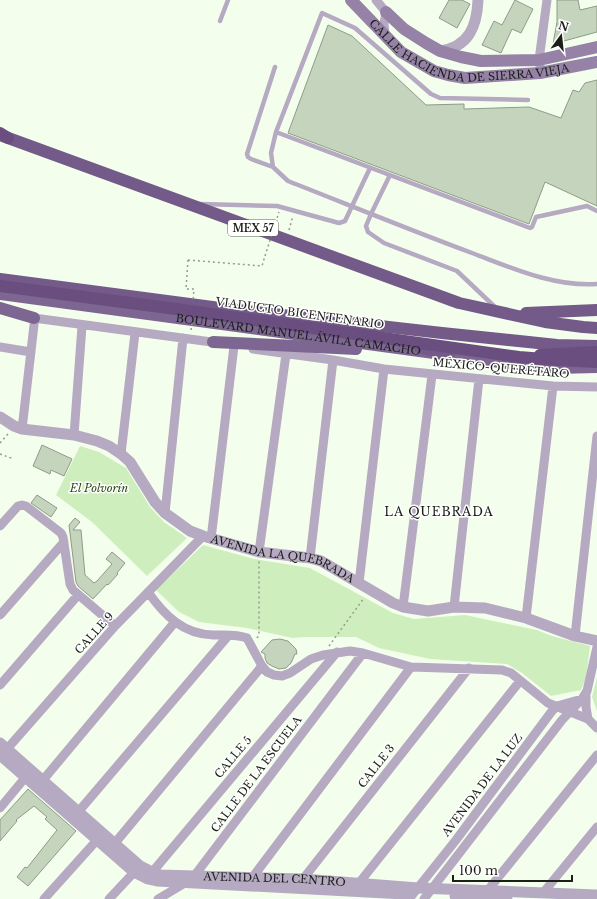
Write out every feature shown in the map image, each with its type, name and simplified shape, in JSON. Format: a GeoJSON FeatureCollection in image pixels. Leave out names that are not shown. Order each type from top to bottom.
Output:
{"type":"FeatureCollection","features":[{"type":"Feature","properties":{"kind":"highway","name":"MEX 57"},"geometry":{"type":"LineString","coordinates":[[3,135],[460,303],[545,322],[597,328]]}},
{"type":"Feature","properties":{"kind":"highway"},"geometry":{"type":"LineString","coordinates":[[0,279],[324,320],[557,346],[597,346]]}},
{"type":"Feature","properties":{"kind":"highway","name":"VIADUCTO BICENTENARIO"},"geometry":{"type":"LineString","coordinates":[[0,286],[519,357],[597,362]]}},
{"type":"Feature","properties":{"kind":"highway"},"geometry":{"type":"LineString","coordinates":[[501,313],[549,313],[597,310]]}},
{"type":"Feature","properties":{"kind":"highway"},"geometry":{"type":"LineString","coordinates":[[324,320],[449,355]]}},
{"type":"Feature","properties":{"kind":"highway"},"geometry":{"type":"LineString","coordinates":[[519,357],[597,352]]}},
{"type":"Feature","properties":{"kind":"main road","name":"CALLE HACIENDA DE SIERRA VIEJA"},"geometry":{"type":"LineString","coordinates":[[351,0],[401,52],[434,71],[448,75],[466,78],[540,73],[597,62]]}},
{"type":"Feature","properties":{"kind":"main road","name":"CALLE HACIENDA DE SIERRA VIEJA"},"geometry":{"type":"LineString","coordinates":[[386,12],[404,29],[440,51],[461,57],[481,60],[539,60],[597,47]]}},
{"type":"Feature","properties":{"kind":"main road","name":"BOULEVARD MANUEL ÁVILA CAMACHO"},"geometry":{"type":"LineString","coordinates":[[0,294],[516,364],[556,368],[597,367]]}},
{"type":"Feature","properties":{"kind":"main road"},"geometry":{"type":"LineString","coordinates":[[0,308],[34,322]]}},
{"type":"Feature","properties":{"kind":"main road"},"geometry":{"type":"LineString","coordinates":[[213,342],[341,349],[401,349]]}},
{"type":"Feature","properties":{"kind":"street","name":"CALLE HACIENDA DE SIERRA VIEJA"},"geometry":{"type":"LineString","coordinates":[[376,0],[386,12]]}},
{"type":"Feature","properties":{"kind":"street"},"geometry":{"type":"LineString","coordinates":[[440,51],[458,46],[467,36],[475,22],[478,0]]}},
{"type":"Feature","properties":{"kind":"street"},"geometry":{"type":"LineString","coordinates":[[540,73],[539,60],[547,0]]}},
{"type":"Feature","properties":{"kind":"street"},"geometry":{"type":"LineString","coordinates":[[385,34],[384,24],[386,12]]}},
{"type":"Feature","properties":{"kind":"street"},"geometry":{"type":"LineString","coordinates":[[467,36],[469,52],[481,60]]}},
{"type":"Feature","properties":{"kind":"street"},"geometry":{"type":"LineString","coordinates":[[18,428],[31,352],[34,322]]}},
{"type":"Feature","properties":{"kind":"street","name":"MÉXICO-QUERÉTARO"},"geometry":{"type":"LineString","coordinates":[[34,322],[183,338],[432,375],[553,386],[597,387]]}},
{"type":"Feature","properties":{"kind":"street"},"geometry":{"type":"LineString","coordinates":[[74,435],[82,326]]}},
{"type":"Feature","properties":{"kind":"street"},"geometry":{"type":"LineString","coordinates":[[121,454],[135,333]]}},
{"type":"Feature","properties":{"kind":"street"},"geometry":{"type":"LineString","coordinates":[[165,513],[183,338]]}},
{"type":"Feature","properties":{"kind":"street"},"geometry":{"type":"LineString","coordinates":[[207,538],[234,346]]}},
{"type":"Feature","properties":{"kind":"street"},"geometry":{"type":"LineString","coordinates":[[0,347],[31,352]]}},
{"type":"Feature","properties":{"kind":"street"},"geometry":{"type":"LineString","coordinates":[[259,552],[286,354]]}},
{"type":"Feature","properties":{"kind":"street"},"geometry":{"type":"LineString","coordinates":[[310,558],[333,360]]}},
{"type":"Feature","properties":{"kind":"street"},"geometry":{"type":"LineString","coordinates":[[359,583],[384,369]]}},
{"type":"Feature","properties":{"kind":"street"},"geometry":{"type":"LineString","coordinates":[[403,607],[432,375]]}},
{"type":"Feature","properties":{"kind":"street"},"geometry":{"type":"LineString","coordinates":[[454,607],[479,379]]}},
{"type":"Feature","properties":{"kind":"street"},"geometry":{"type":"LineString","coordinates":[[526,618],[553,386]]}},
{"type":"Feature","properties":{"kind":"street","name":"AVENIDA LA QUEBRADA"},"geometry":{"type":"LineString","coordinates":[[0,417],[18,428],[74,435],[109,446],[121,454],[137,472],[155,502],[165,513],[190,531],[207,538],[259,552],[310,558],[321,561],[392,603],[403,607],[428,611],[454,607],[485,608],[526,618],[575,636],[597,641]]}},
{"type":"Feature","properties":{"kind":"street"},"geometry":{"type":"LineString","coordinates":[[575,636],[597,436]]}},
{"type":"Feature","properties":{"kind":"street"},"geometry":{"type":"LineString","coordinates":[[0,526],[18,506],[22,505],[26,506],[61,533],[64,542],[70,584],[73,590],[78,596],[115,626]]}},
{"type":"Feature","properties":{"kind":"street","name":"CALLE 9"},"geometry":{"type":"LineString","coordinates":[[2,749],[148,592],[207,538]]}},
{"type":"Feature","properties":{"kind":"street"},"geometry":{"type":"LineString","coordinates":[[0,615],[64,542]]}},
{"type":"Feature","properties":{"kind":"street"},"geometry":{"type":"LineString","coordinates":[[148,592],[158,607],[175,622],[191,631],[204,635],[241,636],[247,638],[262,666],[267,672],[274,675],[282,676],[290,673],[311,659],[323,655],[350,651],[363,653],[411,667],[469,668],[507,671],[542,699],[588,719],[597,728]]}},
{"type":"Feature","properties":{"kind":"street"},"geometry":{"type":"LineString","coordinates":[[0,685],[78,596]]}},
{"type":"Feature","properties":{"kind":"street"},"geometry":{"type":"LineString","coordinates":[[43,780],[175,622]]}},
{"type":"Feature","properties":{"kind":"street"},"geometry":{"type":"LineString","coordinates":[[79,811],[228,636]]}},
{"type":"Feature","properties":{"kind":"street","name":"AVENIDA DE LA LUZ"},"geometry":{"type":"LineString","coordinates":[[428,894],[562,720],[584,695],[597,647]]}},
{"type":"Feature","properties":{"kind":"street","name":"CALLE 5"},"geometry":{"type":"LineString","coordinates":[[150,876],[337,652]]}},
{"type":"Feature","properties":{"kind":"street","name":"CALLE DE LA ESCUELA"},"geometry":{"type":"LineString","coordinates":[[158,899],[185,883],[195,875],[363,653]]}},
{"type":"Feature","properties":{"kind":"street"},"geometry":{"type":"LineString","coordinates":[[115,843],[262,666]]}},
{"type":"Feature","properties":{"kind":"street"},"geometry":{"type":"LineString","coordinates":[[252,878],[411,667]]}},
{"type":"Feature","properties":{"kind":"street","name":"CALLE 3"},"geometry":{"type":"LineString","coordinates":[[303,879],[469,668]]}},
{"type":"Feature","properties":{"kind":"street"},"geometry":{"type":"LineString","coordinates":[[359,883],[520,681]]}},
{"type":"Feature","properties":{"kind":"street"},"geometry":{"type":"LineString","coordinates":[[557,706],[584,695],[588,719]]}},
{"type":"Feature","properties":{"kind":"street","name":"AVENIDA DE LA LUZ"},"geometry":{"type":"LineString","coordinates":[[413,894],[456,840],[557,706]]}},
{"type":"Feature","properties":{"kind":"street","name":"AVENIDA DEL CENTRO"},"geometry":{"type":"LineString","coordinates":[[2,749],[97,840],[137,869],[157,881],[507,899]]}},
{"type":"Feature","properties":{"kind":"street"},"geometry":{"type":"LineString","coordinates":[[488,890],[597,755]]}},
{"type":"Feature","properties":{"kind":"street"},"geometry":{"type":"LineString","coordinates":[[0,808],[28,774]]}},
{"type":"Feature","properties":{"kind":"street","name":"AVENIDA DEL CENTRO"},"geometry":{"type":"LineString","coordinates":[[28,774],[43,780],[79,811],[115,843],[137,869]]}},
{"type":"Feature","properties":{"kind":"street"},"geometry":{"type":"LineString","coordinates":[[543,893],[597,827]]}},
{"type":"Feature","properties":{"kind":"street"},"geometry":{"type":"LineString","coordinates":[[44,899],[97,840]]}},
{"type":"Feature","properties":{"kind":"street"},"geometry":{"type":"LineString","coordinates":[[110,899],[137,869]]}},
{"type":"Feature","properties":{"kind":"street","name":"AVENIDA DEL CENTRO"},"geometry":{"type":"LineString","coordinates":[[150,876],[195,875],[303,879],[359,883],[413,894]]}},
{"type":"Feature","properties":{"kind":"street","name":"AVENIDA DEL CENTRO"},"geometry":{"type":"LineString","coordinates":[[428,894],[488,890],[597,895]]}},
{"type":"Feature","properties":{"kind":"lane"},"geometry":{"type":"LineString","coordinates":[[220,21],[228,0]]}},
{"type":"Feature","properties":{"kind":"lane"},"geometry":{"type":"LineString","coordinates":[[273,167],[271,153],[276,132],[322,13],[355,28],[435,96],[440,98],[528,100]]}},
{"type":"Feature","properties":{"kind":"lane"},"geometry":{"type":"LineString","coordinates":[[275,67],[247,154],[248,157],[273,167],[288,181],[434,239],[536,276],[584,285],[597,284]]}},
{"type":"Feature","properties":{"kind":"lane"},"geometry":{"type":"LineString","coordinates":[[276,132],[530,228],[532,227],[536,217],[587,206],[597,210]]}},
{"type":"Feature","properties":{"kind":"lane"},"geometry":{"type":"LineString","coordinates":[[185,203],[277,206],[339,223],[345,221],[370,168]]}},
{"type":"Feature","properties":{"kind":"lane"},"geometry":{"type":"LineString","coordinates":[[390,175],[366,226],[368,232],[384,243],[457,271],[501,313]]}},
{"type":"Feature","properties":{"kind":"path"},"geometry":{"type":"LineString","coordinates":[[193,303],[194,289],[186,288],[188,260],[262,266],[279,212]]}},
{"type":"Feature","properties":{"kind":"path"},"geometry":{"type":"LineString","coordinates":[[286,240],[293,216]]}},
{"type":"Feature","properties":{"kind":"path"},"geometry":{"type":"LineString","coordinates":[[191,330],[192,316]]}},
{"type":"Feature","properties":{"kind":"path"},"geometry":{"type":"LineString","coordinates":[[0,443],[18,428]]}},
{"type":"Feature","properties":{"kind":"path"},"geometry":{"type":"LineString","coordinates":[[0,454],[14,459]]}},
{"type":"Feature","properties":{"kind":"path"},"geometry":{"type":"LineString","coordinates":[[251,644],[259,635],[259,552]]}},
{"type":"Feature","properties":{"kind":"path"},"geometry":{"type":"LineString","coordinates":[[323,655],[370,590]]}},
{"type":"Feature","properties":{"kind":"green space","name":"El Polvorín"},"geometry":{"type":"Polygon","coordinates":[[[80,446],[99,452],[126,468],[150,507],[164,522],[187,538],[147,576],[92,522],[56,495],[80,446]]]}},
{"type":"Feature","properties":{"kind":"green space"},"geometry":{"type":"Polygon","coordinates":[[[203,545],[254,559],[310,568],[393,613],[414,619],[465,615],[537,630],[552,636],[590,646],[586,678],[581,690],[551,696],[522,673],[507,664],[430,659],[379,648],[356,637],[292,638],[247,628],[199,622],[179,612],[156,590],[203,545]]]}},
{"type":"Feature","properties":{"kind":"green space"},"geometry":{"type":"Polygon","coordinates":[[[597,677],[597,711],[592,697],[597,677]]]}},
{"type":"Feature","properties":{"kind":"building"},"geometry":{"type":"Polygon","coordinates":[[[449,0],[462,0],[470,4],[457,28],[439,18],[449,0]]]}},
{"type":"Feature","properties":{"kind":"building"},"geometry":{"type":"Polygon","coordinates":[[[515,0],[533,9],[521,33],[512,29],[501,53],[482,45],[494,21],[502,25],[515,0]]]}},
{"type":"Feature","properties":{"kind":"building"},"geometry":{"type":"Polygon","coordinates":[[[557,0],[578,0],[580,10],[597,6],[597,32],[553,44],[557,22],[557,0]]]}},
{"type":"Feature","properties":{"kind":"building"},"geometry":{"type":"Polygon","coordinates":[[[328,25],[352,36],[426,105],[464,104],[464,109],[529,107],[561,118],[573,90],[579,92],[585,83],[597,80],[597,206],[545,182],[529,224],[288,133],[328,25]]]}},
{"type":"Feature","properties":{"kind":"building"},"geometry":{"type":"Polygon","coordinates":[[[42,445],[72,459],[64,476],[51,470],[50,474],[33,466],[42,445]]]}},
{"type":"Feature","properties":{"kind":"building"},"geometry":{"type":"Polygon","coordinates":[[[37,495],[57,508],[51,517],[31,503],[37,495]]]}},
{"type":"Feature","properties":{"kind":"building"},"geometry":{"type":"Polygon","coordinates":[[[75,518],[80,522],[73,530],[81,530],[85,575],[94,583],[97,581],[112,564],[106,559],[112,552],[125,563],[117,573],[118,574],[93,599],[78,586],[76,582],[69,525],[75,518]]]}},
{"type":"Feature","properties":{"kind":"building"},"geometry":{"type":"Polygon","coordinates":[[[280,639],[288,641],[296,649],[297,654],[295,654],[291,663],[286,668],[279,669],[267,663],[265,654],[261,652],[272,640],[280,639]]]}},
{"type":"Feature","properties":{"kind":"building"},"geometry":{"type":"Polygon","coordinates":[[[28,789],[76,831],[28,886],[17,877],[25,867],[27,868],[57,830],[45,819],[47,817],[34,806],[16,820],[17,821],[0,841],[0,820],[28,789]]]}},
{"type":"Feature","properties":{"kind":"district","name":"LA QUEBRADA"},"geometry":{"type":"Point","coordinates":[439,511]}}]}
